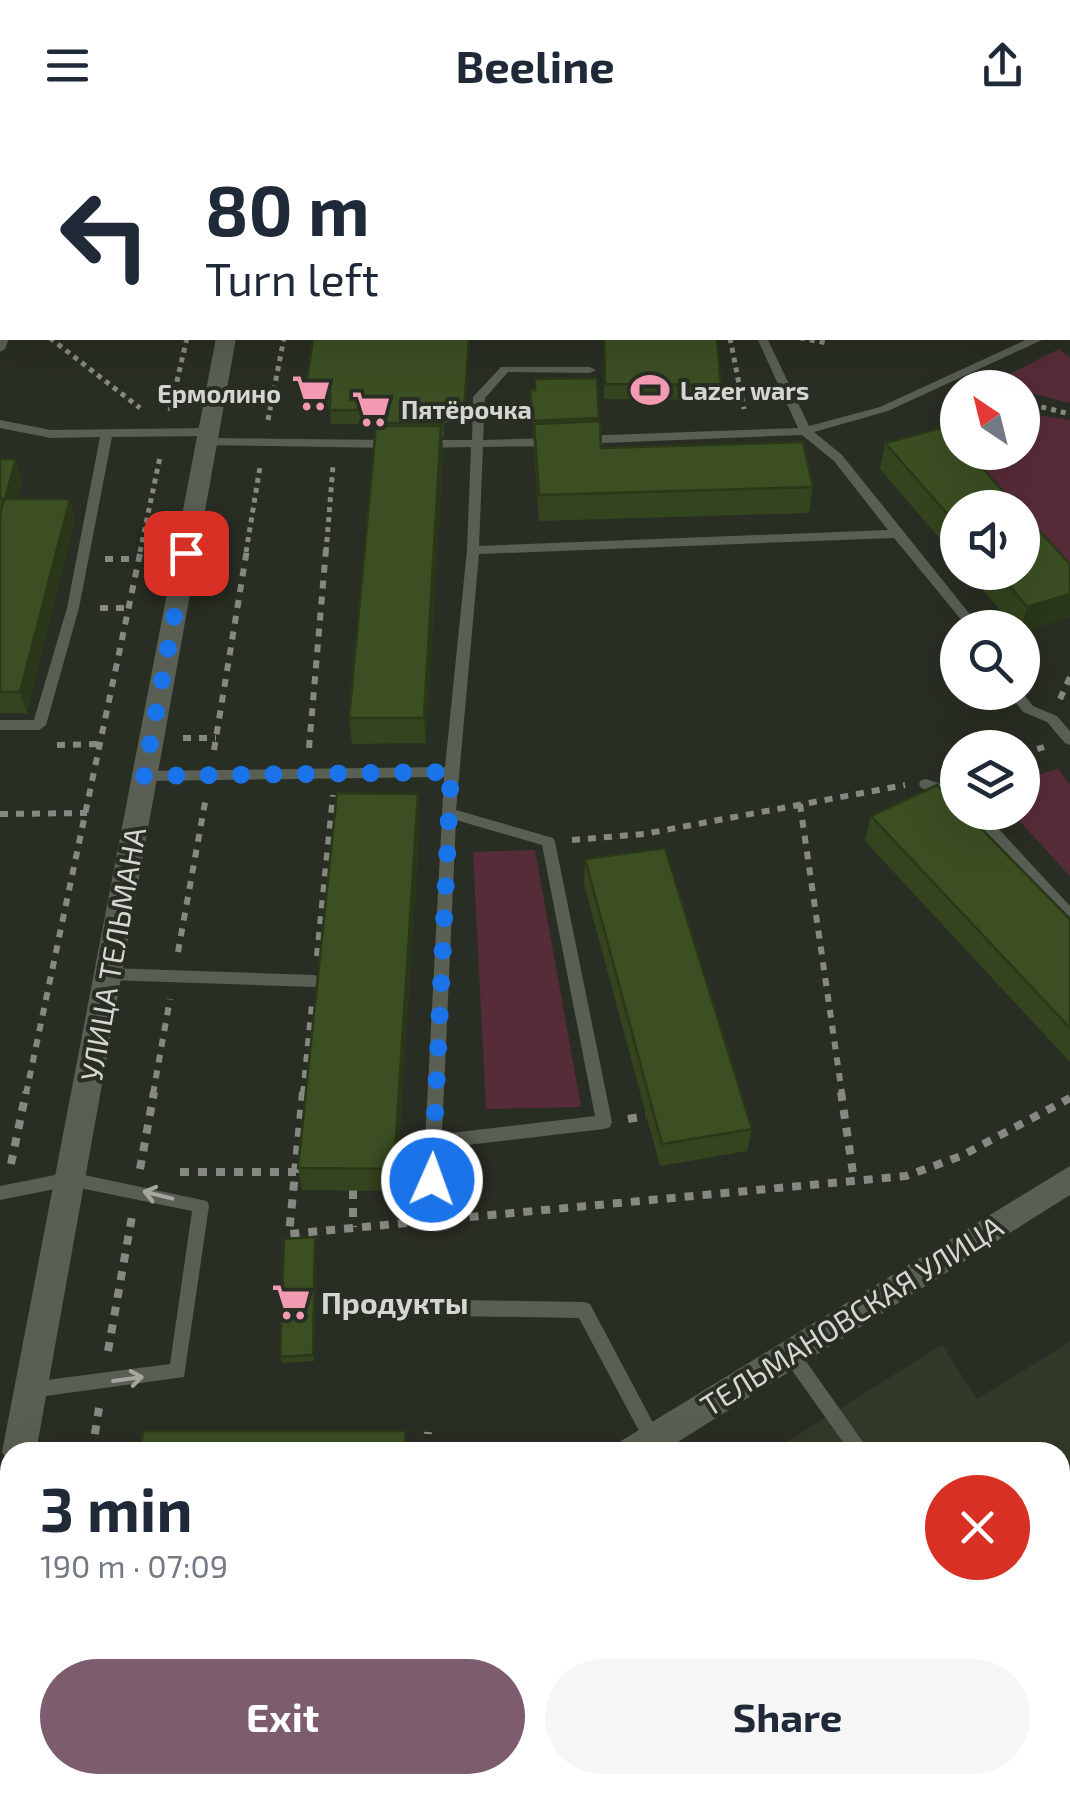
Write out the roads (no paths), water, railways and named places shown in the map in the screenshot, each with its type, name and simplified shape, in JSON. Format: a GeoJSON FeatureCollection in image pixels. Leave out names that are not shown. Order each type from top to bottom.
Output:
{"type":"FeatureCollection","features":[{"type":"Feature","properties":{"kind":"main road","name":"УЛИЦА ТЕЛЬМАНА"},"geometry":{"type":"LineString","coordinates":[[21,1442],[226,340]]}},
{"type":"Feature","properties":{"kind":"main road","name":"ТЕЛЬМАНОВСКАЯ УЛИЦА"},"geometry":{"type":"LineString","coordinates":[[649,1442],[1070,1178]]}},
{"type":"Feature","properties":{"kind":"lane"},"geometry":{"type":"LineString","coordinates":[[763,340],[805,431],[838,458],[961,610]]}},
{"type":"Feature","properties":{"kind":"lane"},"geometry":{"type":"LineString","coordinates":[[1,423],[51,434],[166,428],[207,437],[264,442],[476,445],[805,431],[884,409],[1034,340]]}},
{"type":"Feature","properties":{"kind":"lane"},"geometry":{"type":"LineString","coordinates":[[432,1180],[451,772],[473,550],[480,397],[505,370],[590,370]]}},
{"type":"Feature","properties":{"kind":"lane"},"geometry":{"type":"LineString","coordinates":[[0,725],[39,725],[72,608],[108,434]]}},
{"type":"Feature","properties":{"kind":"lane"},"geometry":{"type":"LineString","coordinates":[[473,550],[897,534]]}},
{"type":"Feature","properties":{"kind":"lane"},"geometry":{"type":"LineString","coordinates":[[1030,710],[1052,719],[1070,740]]}},
{"type":"Feature","properties":{"kind":"lane"},"geometry":{"type":"LineString","coordinates":[[144,776],[451,772]]}},
{"type":"Feature","properties":{"kind":"lane"},"geometry":{"type":"LineString","coordinates":[[926,784],[940,789]]}},
{"type":"Feature","properties":{"kind":"lane"},"geometry":{"type":"LineString","coordinates":[[433,1142],[604,1122],[548,842],[450,813]]}},
{"type":"Feature","properties":{"kind":"lane"},"geometry":{"type":"LineString","coordinates":[[991,830],[1070,916]]}},
{"type":"Feature","properties":{"kind":"lane"},"geometry":{"type":"LineString","coordinates":[[108,974],[314,980]]}},
{"type":"Feature","properties":{"kind":"lane"},"geometry":{"type":"LineString","coordinates":[[2,1192],[70,1179],[201,1206],[178,1372],[31,1390]]}},
{"type":"Feature","properties":{"kind":"lane"},"geometry":{"type":"LineString","coordinates":[[392,1307],[584,1310],[641,1442]]}},
{"type":"Feature","properties":{"kind":"lane"},"geometry":{"type":"LineString","coordinates":[[790,1354],[855,1442]]}},
{"type":"Feature","properties":{"kind":"place","name":"Lazer wars"},"geometry":{"type":"Point","coordinates":[650,390]}},
{"type":"Feature","properties":{"kind":"place","name":"Ермолино"},"geometry":{"type":"Point","coordinates":[311,393]}},
{"type":"Feature","properties":{"kind":"place","name":"Пятёрочка"},"geometry":{"type":"Point","coordinates":[371,409]}},
{"type":"Feature","properties":{"kind":"place","name":"Продукты"},"geometry":{"type":"Point","coordinates":[291,1302]}}]}
